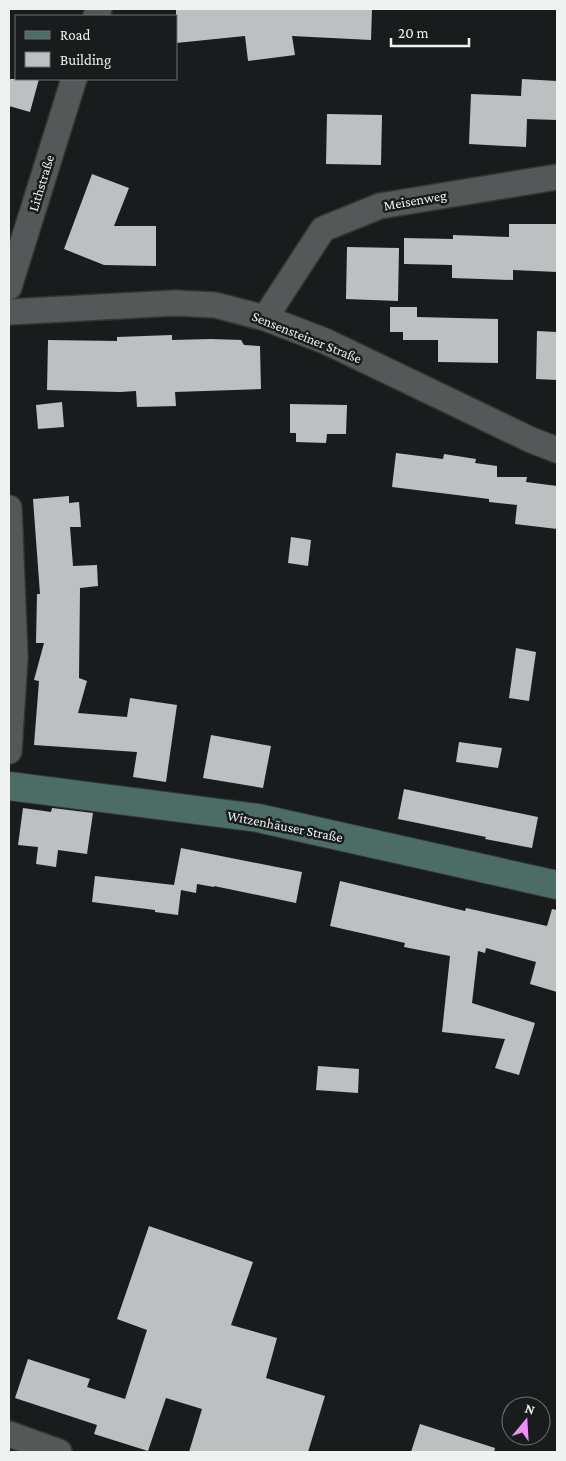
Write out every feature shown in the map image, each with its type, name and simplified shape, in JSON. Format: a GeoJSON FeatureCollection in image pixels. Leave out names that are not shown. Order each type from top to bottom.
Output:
{"type":"FeatureCollection","features":[{"type":"Feature","properties":{"kind":"main road","name":"Witzenhäuser Straße"},"geometry":{"type":"LineString","coordinates":[[9,786],[258,818],[557,885]]}},
{"type":"Feature","properties":{"kind":"street","name":"Lithstraße"},"geometry":{"type":"LineString","coordinates":[[9,287],[74,80]]}},
{"type":"Feature","properties":{"kind":"street","name":"Meisenweg"},"geometry":{"type":"LineString","coordinates":[[266,318],[323,229],[380,206],[557,177]]}},
{"type":"Feature","properties":{"kind":"street","name":"Sensensteiner Straße"},"geometry":{"type":"LineString","coordinates":[[9,312],[175,303],[215,305],[266,318],[325,341],[530,440],[557,450]]}},
{"type":"Feature","properties":{"kind":"street"},"geometry":{"type":"LineString","coordinates":[[9,508],[15,656],[9,751]]}},
{"type":"Feature","properties":{"kind":"street"},"geometry":{"type":"LineString","coordinates":[[9,1434],[59,1452]]}},
{"type":"Feature","properties":{"kind":"building"},"geometry":{"type":"Polygon","coordinates":[[[372,9],[371,40],[292,36],[295,55],[248,61],[245,36],[178,43],[178,15],[176,15],[176,10],[372,9]]]}},
{"type":"Feature","properties":{"kind":"building"},"geometry":{"type":"Polygon","coordinates":[[[9,79],[39,80],[30,112],[9,106],[9,79]]]}},
{"type":"Feature","properties":{"kind":"building"},"geometry":{"type":"Polygon","coordinates":[[[522,79],[557,81],[557,120],[527,119],[526,147],[469,144],[471,94],[521,96],[522,79]]]}},
{"type":"Feature","properties":{"kind":"building"},"geometry":{"type":"Polygon","coordinates":[[[327,114],[382,115],[381,165],[326,164],[327,114]]]}},
{"type":"Feature","properties":{"kind":"building"},"geometry":{"type":"Polygon","coordinates":[[[92,174],[129,188],[114,226],[156,226],[156,266],[104,265],[64,249],[92,174]]]}},
{"type":"Feature","properties":{"kind":"building"},"geometry":{"type":"Polygon","coordinates":[[[509,224],[557,224],[557,272],[513,270],[513,280],[452,278],[452,265],[404,264],[404,238],[453,239],[453,235],[509,237],[509,224]]]}},
{"type":"Feature","properties":{"kind":"building"},"geometry":{"type":"Polygon","coordinates":[[[347,247],[399,248],[398,301],[346,299],[347,247]]]}},
{"type":"Feature","properties":{"kind":"building"},"geometry":{"type":"Polygon","coordinates":[[[390,307],[417,307],[417,317],[498,319],[498,363],[438,362],[438,340],[403,340],[403,332],[390,332],[390,307]]]}},
{"type":"Feature","properties":{"kind":"building"},"geometry":{"type":"Polygon","coordinates":[[[537,331],[557,332],[557,380],[536,379],[537,331]]]}},
{"type":"Feature","properties":{"kind":"building"},"geometry":{"type":"Polygon","coordinates":[[[172,335],[172,340],[241,340],[244,345],[260,346],[261,389],[175,392],[176,406],[137,407],[136,391],[47,390],[48,340],[117,341],[117,337],[172,335]]]}},
{"type":"Feature","properties":{"kind":"building"},"geometry":{"type":"Polygon","coordinates":[[[62,402],[64,427],[38,429],[36,405],[62,402]]]}},
{"type":"Feature","properties":{"kind":"building"},"geometry":{"type":"Polygon","coordinates":[[[290,404],[347,405],[346,434],[327,434],[326,443],[296,442],[296,433],[290,433],[290,404]]]}},
{"type":"Feature","properties":{"kind":"building"},"geometry":{"type":"Polygon","coordinates":[[[396,453],[443,459],[444,454],[476,459],[475,463],[497,466],[497,477],[527,477],[526,482],[557,486],[557,529],[515,524],[517,505],[489,502],[489,499],[392,487],[396,453]]]}},
{"type":"Feature","properties":{"kind":"building"},"geometry":{"type":"Polygon","coordinates":[[[69,496],[69,503],[79,502],[81,527],[70,527],[73,566],[97,565],[98,586],[80,588],[79,678],[87,681],[78,713],[127,717],[130,698],[177,705],[166,782],[133,777],[137,752],[34,745],[39,681],[34,680],[44,643],[36,643],[37,594],[40,594],[33,499],[69,496]]]}},
{"type":"Feature","properties":{"kind":"building"},"geometry":{"type":"Polygon","coordinates":[[[291,537],[311,540],[308,566],[288,563],[291,537]]]}},
{"type":"Feature","properties":{"kind":"building"},"geometry":{"type":"Polygon","coordinates":[[[516,648],[536,652],[529,701],[509,698],[516,648]]]}},
{"type":"Feature","properties":{"kind":"building"},"geometry":{"type":"Polygon","coordinates":[[[211,735],[271,746],[263,788],[203,778],[211,735]]]}},
{"type":"Feature","properties":{"kind":"building"},"geometry":{"type":"Polygon","coordinates":[[[459,742],[502,748],[498,768],[456,762],[459,742]]]}},
{"type":"Feature","properties":{"kind":"building"},"geometry":{"type":"Polygon","coordinates":[[[404,789],[538,817],[532,848],[398,819],[404,789]]]}},
{"type":"Feature","properties":{"kind":"building"},"geometry":{"type":"Polygon","coordinates":[[[23,808],[51,812],[52,808],[93,813],[87,854],[58,850],[56,867],[36,864],[38,847],[18,845],[23,808]]]}},
{"type":"Feature","properties":{"kind":"building"},"geometry":{"type":"Polygon","coordinates":[[[181,848],[302,872],[296,903],[197,884],[196,893],[181,890],[178,915],[155,912],[155,910],[92,902],[95,876],[174,885],[181,848]]]}},
{"type":"Feature","properties":{"kind":"building"},"geometry":{"type":"Polygon","coordinates":[[[340,881],[465,911],[466,908],[547,926],[552,909],[557,910],[557,992],[530,984],[536,962],[486,948],[485,953],[478,951],[472,1003],[535,1023],[519,1075],[495,1068],[505,1039],[442,1032],[450,956],[404,947],[405,943],[330,926],[340,881]]]}},
{"type":"Feature","properties":{"kind":"building"},"geometry":{"type":"Polygon","coordinates":[[[318,1066],[359,1069],[358,1093],[316,1090],[318,1066]]]}},
{"type":"Feature","properties":{"kind":"building"},"geometry":{"type":"Polygon","coordinates":[[[149,1226],[253,1262],[231,1325],[277,1338],[266,1378],[325,1396],[308,1452],[189,1452],[202,1409],[166,1398],[148,1451],[94,1434],[97,1425],[15,1398],[28,1359],[90,1379],[87,1387],[125,1399],[147,1330],[117,1319],[149,1226]]]}},
{"type":"Feature","properties":{"kind":"building"},"geometry":{"type":"Polygon","coordinates":[[[420,1424],[495,1448],[494,1452],[411,1452],[420,1424]]]}}]}
